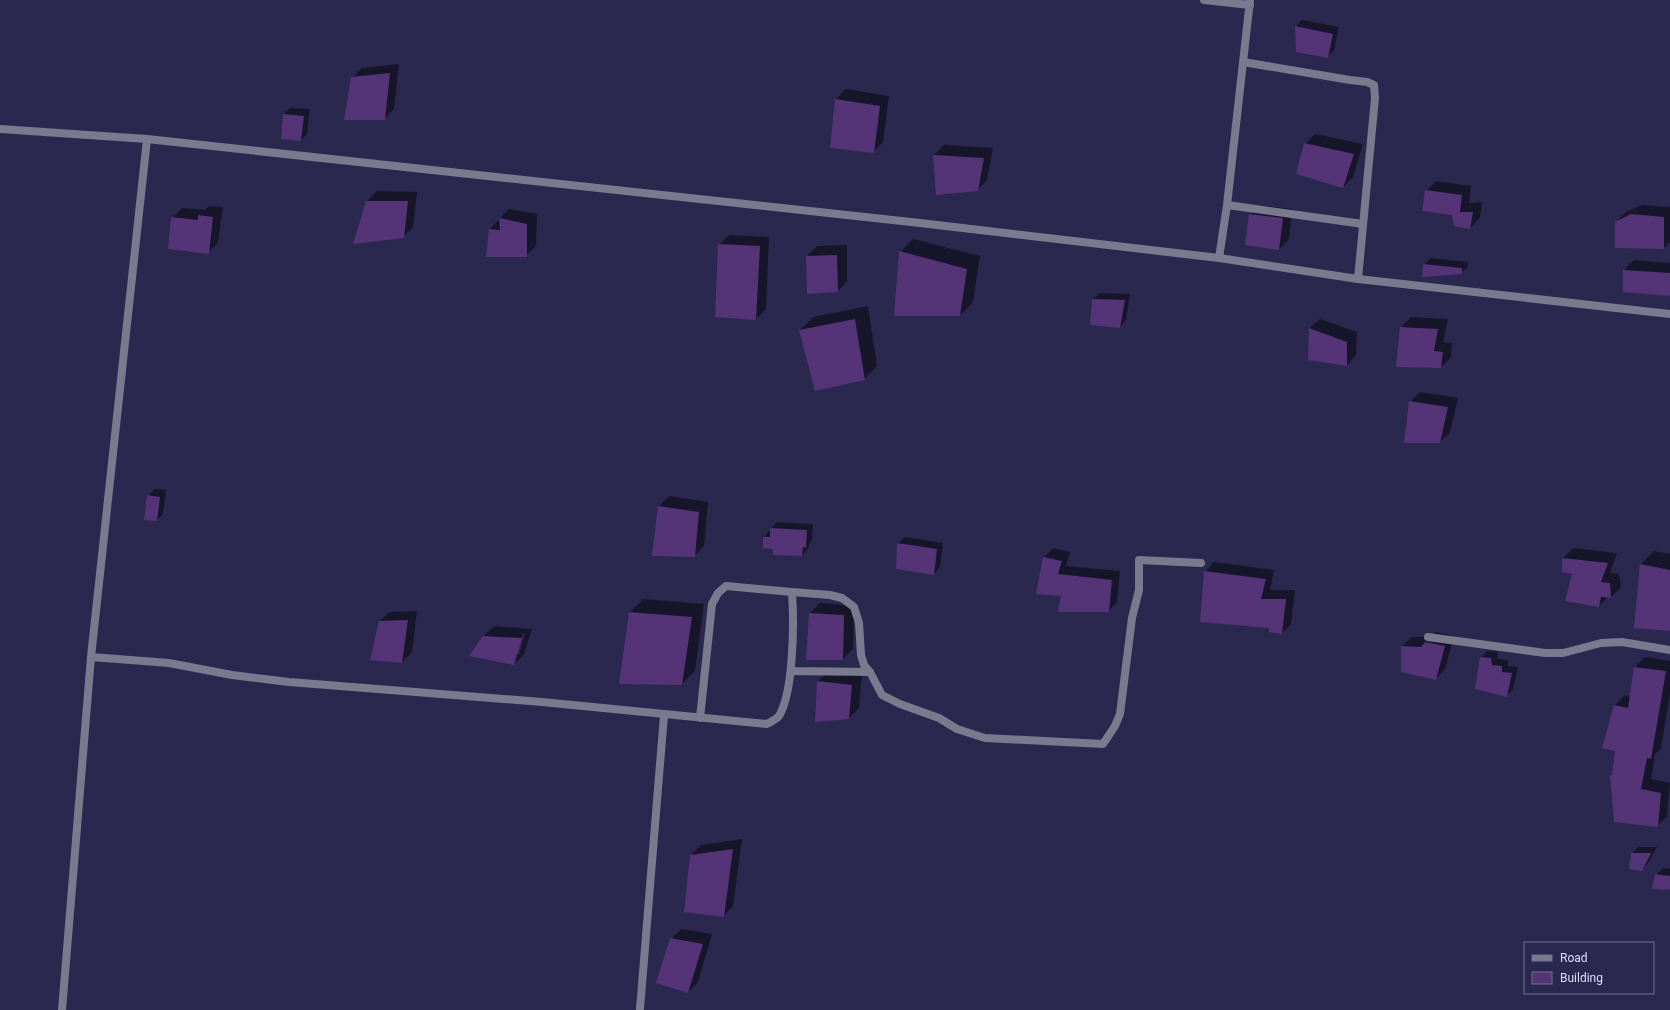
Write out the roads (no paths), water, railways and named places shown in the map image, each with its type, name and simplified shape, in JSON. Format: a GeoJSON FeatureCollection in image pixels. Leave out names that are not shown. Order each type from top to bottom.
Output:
{"type":"FeatureCollection","features":[{"type":"Feature","properties":{"kind":"street"},"geometry":{"type":"LineString","coordinates":[[1204,0],[1250,2],[1227,205],[1219,258]]}},
{"type":"Feature","properties":{"kind":"street"},"geometry":{"type":"LineString","coordinates":[[1243,62],[1367,82],[1374,85],[1375,98],[1358,278]]}},
{"type":"Feature","properties":{"kind":"street"},"geometry":{"type":"LineString","coordinates":[[0,129],[147,139],[912,222],[1219,258],[1358,278],[1670,314]]}},
{"type":"Feature","properties":{"kind":"street"},"geometry":{"type":"LineString","coordinates":[[62,1010],[91,657],[147,139]]}},
{"type":"Feature","properties":{"kind":"street"},"geometry":{"type":"LineString","coordinates":[[1227,205],[1363,224]]}},
{"type":"Feature","properties":{"kind":"street"},"geometry":{"type":"LineString","coordinates":[[700,718],[712,604],[718,593],[726,586],[830,594],[842,598],[854,607],[859,623],[861,655],[864,665],[870,672],[882,695],[900,704],[939,718],[957,729],[985,738],[1103,744],[1115,726],[1120,714],[1132,618],[1139,590],[1139,560],[1201,563]]}},
{"type":"Feature","properties":{"kind":"street"},"geometry":{"type":"LineString","coordinates":[[91,657],[169,664],[232,675],[289,682],[542,702],[766,724],[778,717],[784,701],[790,671],[792,592]]}},
{"type":"Feature","properties":{"kind":"street"},"geometry":{"type":"LineString","coordinates":[[1428,637],[1545,653],[1563,653],[1601,643],[1622,642],[1670,650]]}},
{"type":"Feature","properties":{"kind":"street"},"geometry":{"type":"LineString","coordinates":[[790,671],[870,672]]}},
{"type":"Feature","properties":{"kind":"street"},"geometry":{"type":"LineString","coordinates":[[640,1009],[664,715]]}}]}
